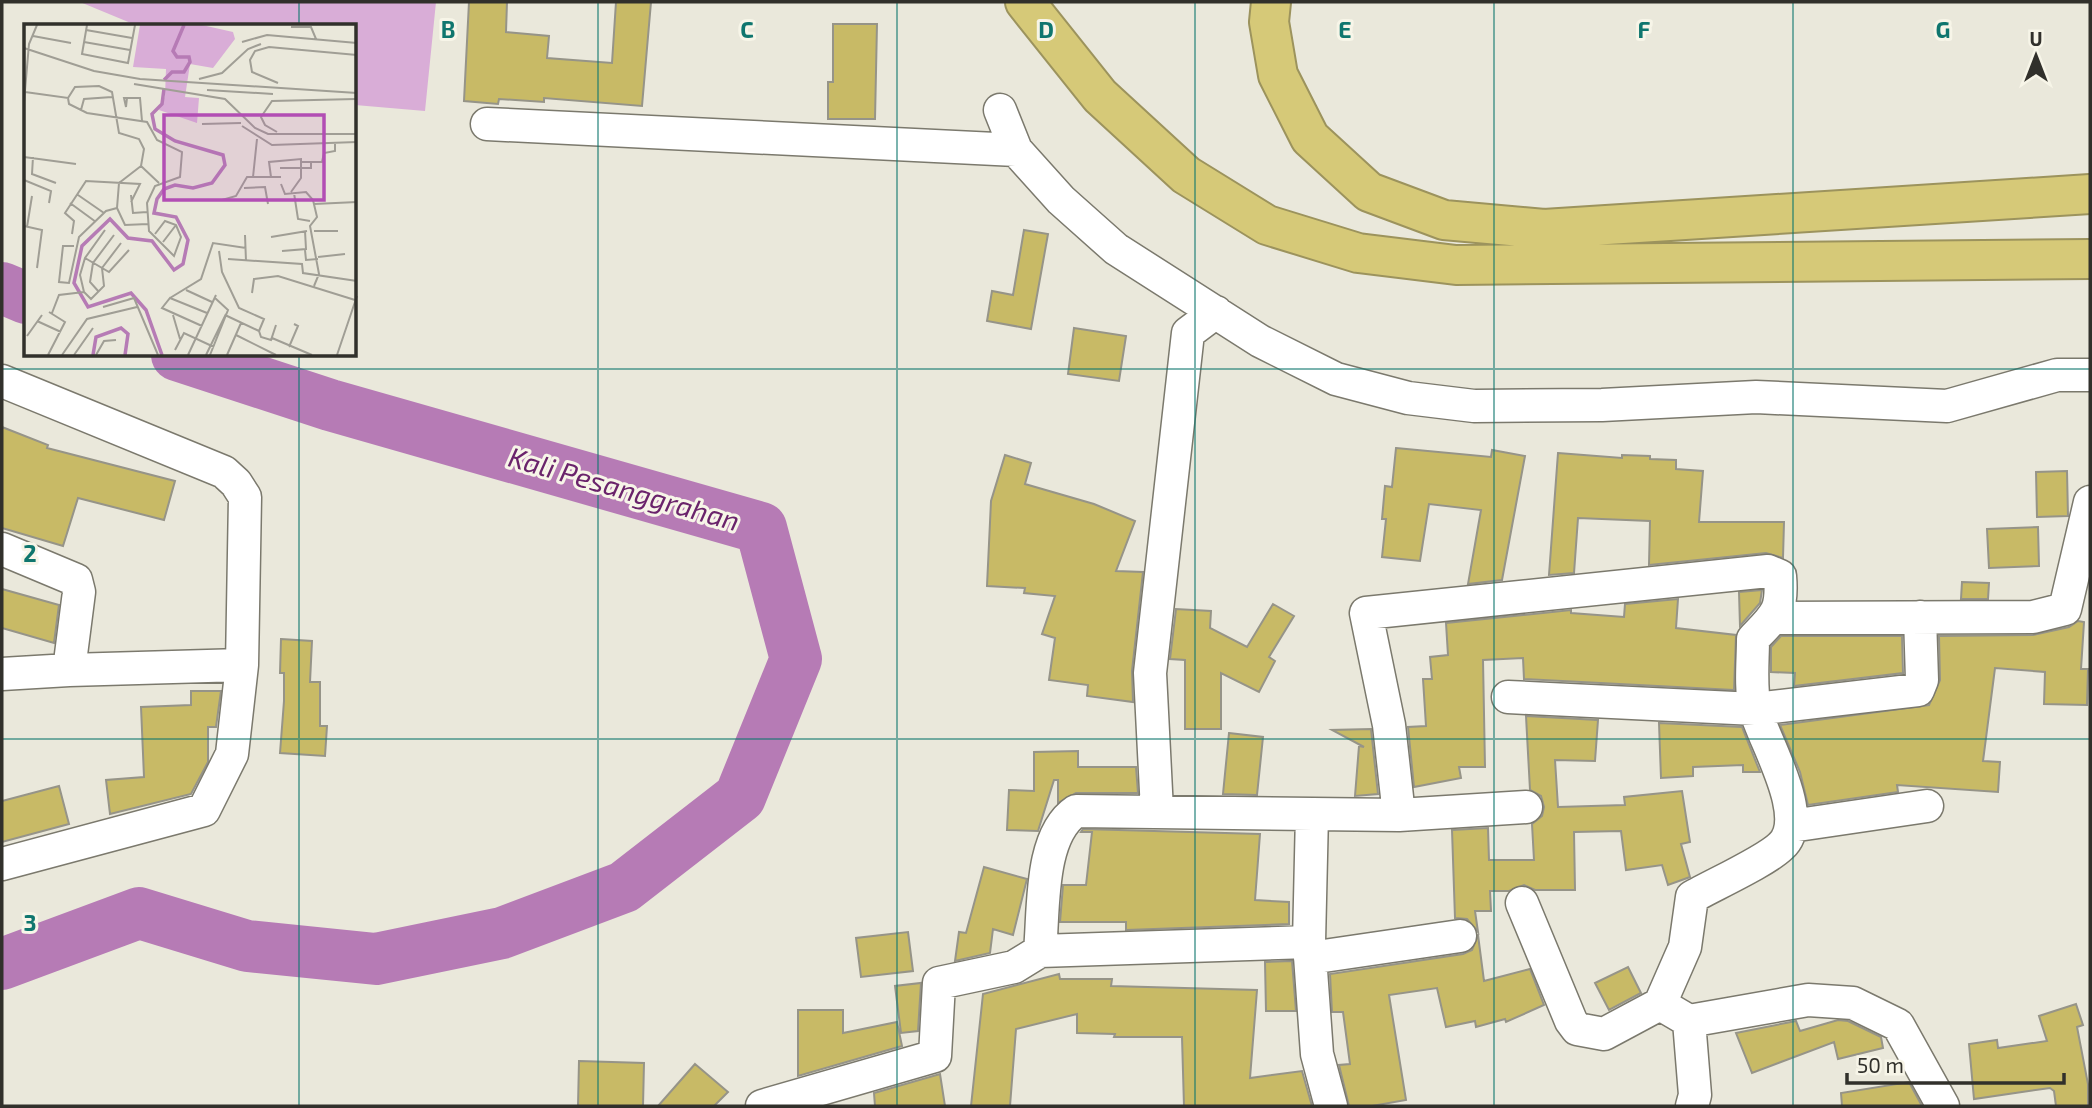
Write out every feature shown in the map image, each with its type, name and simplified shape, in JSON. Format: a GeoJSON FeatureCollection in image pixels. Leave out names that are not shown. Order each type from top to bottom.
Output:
{"type":"FeatureCollection","features":[{"type":"Feature","properties":{"kind":"highway"},"geometry":{"type":"LineString","coordinates":[[1025,2],[1100,96],[1185,175],[1267,225],[1357,253],[1456,265],[2090,259]]}},
{"type":"Feature","properties":{"kind":"highway"},"geometry":{"type":"LineString","coordinates":[[1271,2],[1269,22],[1278,75],[1310,138],[1369,192],[1444,220],[1545,229],[2090,194]]}},
{"type":"Feature","properties":{"kind":"street"},"geometry":{"type":"LineString","coordinates":[[1000,110],[1016,150],[1061,200],[1116,249],[1261,341],[1336,379],[1408,398],[1474,406],[1602,405],[1756,397],[1947,406],[2057,374],[2090,375]]}},
{"type":"Feature","properties":{"kind":"street"},"geometry":{"type":"LineString","coordinates":[[487,124],[1016,150]]}},
{"type":"Feature","properties":{"kind":"street"},"geometry":{"type":"LineString","coordinates":[[1157,811],[1150,673],[1188,333],[1216,312]]}},
{"type":"Feature","properties":{"kind":"street"},"geometry":{"type":"LineString","coordinates":[[2,381],[224,472],[245,496],[242,665],[232,754],[204,810],[2,864]]}},
{"type":"Feature","properties":{"kind":"street"},"geometry":{"type":"LineString","coordinates":[[1773,618],[2033,617],[2065,609],[2090,502]]}},
{"type":"Feature","properties":{"kind":"street"},"geometry":{"type":"LineString","coordinates":[[2,549],[76,580],[79,592],[69,670]]}},
{"type":"Feature","properties":{"kind":"street"},"geometry":{"type":"LineString","coordinates":[[1399,815],[1389,725],[1366,613],[1768,571],[1780,576],[1782,600],[1773,618],[1753,639],[1755,709],[1782,773],[1791,826],[1782,846],[1692,897],[1685,947],[1660,1004],[1604,1034],[1577,1029],[1522,903]]}},
{"type":"Feature","properties":{"kind":"street"},"geometry":{"type":"LineString","coordinates":[[1508,697],[1755,709],[1918,690],[1922,680],[1920,617]]}},
{"type":"Feature","properties":{"kind":"street"},"geometry":{"type":"LineString","coordinates":[[2,674],[242,665]]}},
{"type":"Feature","properties":{"kind":"street"},"geometry":{"type":"LineString","coordinates":[[1791,826],[1927,806]]}},
{"type":"Feature","properties":{"kind":"street"},"geometry":{"type":"LineString","coordinates":[[1040,951],[1050,847],[1064,819],[1076,811],[1399,815],[1526,807]]}},
{"type":"Feature","properties":{"kind":"street"},"geometry":{"type":"LineString","coordinates":[[1312,814],[1309,950],[1317,1054],[1331,1106]]}},
{"type":"Feature","properties":{"kind":"street"},"geometry":{"type":"LineString","coordinates":[[762,1106],[935,1056],[939,983],[1014,967],[1040,951],[1309,950],[1460,936]]}},
{"type":"Feature","properties":{"kind":"street"},"geometry":{"type":"LineString","coordinates":[[1660,1004],[1689,1021],[1808,1000],[1853,1003],[1898,1025],[1943,1106]]}},
{"type":"Feature","properties":{"kind":"street"},"geometry":{"type":"LineString","coordinates":[[1689,1021],[1695,1094],[1692,1106]]}},
{"type":"Feature","properties":{"kind":"shaded area"},"geometry":{"type":"Polygon","coordinates":[[[80,2],[436,2],[425,111],[357,105],[357,24],[133,24],[80,2]]]}},
{"type":"Feature","properties":{"kind":"building"},"geometry":{"type":"Polygon","coordinates":[[[469,2],[507,2],[506,32],[549,36],[547,58],[612,63],[616,2],[651,2],[642,106],[544,98],[544,102],[499,99],[498,104],[464,101],[469,2]]]}},
{"type":"Feature","properties":{"kind":"building"},"geometry":{"type":"Polygon","coordinates":[[[833,24],[877,24],[875,119],[828,119],[828,82],[833,82],[833,24]]]}},
{"type":"Feature","properties":{"kind":"building"},"geometry":{"type":"Polygon","coordinates":[[[1024,230],[1048,234],[1031,329],[987,321],[992,291],[1013,295],[1024,230]]]}},
{"type":"Feature","properties":{"kind":"building"},"geometry":{"type":"Polygon","coordinates":[[[1074,328],[1126,336],[1119,381],[1068,374],[1074,328]]]}},
{"type":"Feature","properties":{"kind":"building"},"geometry":{"type":"Polygon","coordinates":[[[2,427],[48,445],[47,448],[175,481],[164,520],[78,498],[63,546],[2,528],[2,427]]]}},
{"type":"Feature","properties":{"kind":"building"},"geometry":{"type":"Polygon","coordinates":[[[1396,448],[1491,457],[1492,450],[1525,456],[1502,580],[1468,584],[1481,510],[1429,504],[1420,561],[1382,557],[1386,519],[1382,519],[1385,486],[1392,487],[1396,448]]]}},
{"type":"Feature","properties":{"kind":"building"},"geometry":{"type":"Polygon","coordinates":[[[1558,453],[1622,458],[1622,455],[1650,456],[1650,459],[1676,460],[1676,469],[1703,471],[1699,522],[1784,522],[1783,558],[1766,553],[1649,565],[1650,521],[1578,518],[1574,573],[1549,575],[1558,453]]]}},
{"type":"Feature","properties":{"kind":"building"},"geometry":{"type":"Polygon","coordinates":[[[1005,455],[1031,463],[1025,484],[1094,504],[1135,521],[1116,571],[1143,572],[1132,671],[1133,702],[1087,696],[1088,685],[1049,680],[1055,638],[1042,634],[1055,596],[1024,593],[1025,588],[987,586],[991,501],[1005,455]]]}},
{"type":"Feature","properties":{"kind":"building"},"geometry":{"type":"Polygon","coordinates":[[[2067,471],[2068,516],[2037,517],[2036,472],[2067,471]]]}},
{"type":"Feature","properties":{"kind":"building"},"geometry":{"type":"Polygon","coordinates":[[[2038,527],[2039,566],[1989,568],[1987,529],[2038,527]]]}},
{"type":"Feature","properties":{"kind":"building"},"geometry":{"type":"Polygon","coordinates":[[[1962,582],[1989,583],[1988,599],[1961,599],[1962,582]]]}},
{"type":"Feature","properties":{"kind":"building"},"geometry":{"type":"Polygon","coordinates":[[[2,589],[59,605],[54,643],[2,628],[2,589]]]}},
{"type":"Feature","properties":{"kind":"building"},"geometry":{"type":"Polygon","coordinates":[[[1762,590],[1760,603],[1740,626],[1739,592],[1762,590]]]}},
{"type":"Feature","properties":{"kind":"building"},"geometry":{"type":"Polygon","coordinates":[[[1678,599],[1676,628],[1736,635],[1734,690],[1524,679],[1523,658],[1483,660],[1485,767],[1459,767],[1461,778],[1414,787],[1408,727],[1426,726],[1423,679],[1432,679],[1430,657],[1448,655],[1446,623],[1571,610],[1571,613],[1624,617],[1625,604],[1678,599]]]}},
{"type":"Feature","properties":{"kind":"building"},"geometry":{"type":"Polygon","coordinates":[[[1273,604],[1294,616],[1269,657],[1275,661],[1259,692],[1221,673],[1221,729],[1185,729],[1185,660],[1170,659],[1176,609],[1211,611],[1210,628],[1247,647],[1273,604]]]}},
{"type":"Feature","properties":{"kind":"building"},"geometry":{"type":"Polygon","coordinates":[[[2078,621],[2084,622],[2081,669],[2088,669],[2087,705],[2044,704],[2045,672],[1995,668],[1983,761],[2000,762],[1998,792],[1897,785],[1898,792],[1808,805],[1800,772],[1780,725],[1929,705],[1940,680],[1939,636],[2033,635],[2069,627],[2078,621]]]}},
{"type":"Feature","properties":{"kind":"building"},"geometry":{"type":"Polygon","coordinates":[[[1781,636],[1902,636],[1903,673],[1794,686],[1795,673],[1771,672],[1771,647],[1781,636]]]}},
{"type":"Feature","properties":{"kind":"building"},"geometry":{"type":"Polygon","coordinates":[[[281,639],[312,641],[310,682],[320,682],[320,726],[327,726],[325,756],[280,753],[284,701],[284,673],[280,673],[281,639]]]}},
{"type":"Feature","properties":{"kind":"building"},"geometry":{"type":"Polygon","coordinates":[[[191,691],[221,691],[216,727],[208,727],[208,762],[191,794],[110,814],[106,780],[144,777],[141,707],[191,705],[191,691]]]}},
{"type":"Feature","properties":{"kind":"building"},"geometry":{"type":"Polygon","coordinates":[[[1526,716],[1598,720],[1595,761],[1555,760],[1558,807],[1625,805],[1624,797],[1682,791],[1690,842],[1681,844],[1690,877],[1668,885],[1662,865],[1626,870],[1621,831],[1574,832],[1575,890],[1535,890],[1524,885],[1509,891],[1490,891],[1491,911],[1475,911],[1478,932],[1467,919],[1455,918],[1452,830],[1488,828],[1489,860],[1534,860],[1532,824],[1542,816],[1544,807],[1541,796],[1530,790],[1526,716]]]}},
{"type":"Feature","properties":{"kind":"building"},"geometry":{"type":"Polygon","coordinates":[[[1659,723],[1742,727],[1760,772],[1743,772],[1743,765],[1693,767],[1693,776],[1661,778],[1659,723]]]}},
{"type":"Feature","properties":{"kind":"building"},"geometry":{"type":"Polygon","coordinates":[[[1371,729],[1378,794],[1355,796],[1359,746],[1364,747],[1332,730],[1371,729]]]}},
{"type":"Feature","properties":{"kind":"building"},"geometry":{"type":"Polygon","coordinates":[[[1229,733],[1263,737],[1257,795],[1223,794],[1229,733]]]}},
{"type":"Feature","properties":{"kind":"building"},"geometry":{"type":"Polygon","coordinates":[[[1078,751],[1078,767],[1136,767],[1138,793],[1076,793],[1058,803],[1058,780],[1054,780],[1038,831],[1007,830],[1009,790],[1034,791],[1034,752],[1078,751]]]}},
{"type":"Feature","properties":{"kind":"building"},"geometry":{"type":"Polygon","coordinates":[[[59,786],[69,824],[2,842],[2,801],[59,786]]]}},
{"type":"Feature","properties":{"kind":"building"},"geometry":{"type":"Polygon","coordinates":[[[1083,829],[1260,834],[1255,900],[1289,902],[1289,924],[1126,930],[1126,922],[1060,922],[1063,885],[1086,885],[1092,832],[1081,832],[1083,829]]]}},
{"type":"Feature","properties":{"kind":"building"},"geometry":{"type":"Polygon","coordinates":[[[984,867],[1027,879],[1013,935],[993,929],[990,953],[955,961],[959,932],[966,933],[984,867]]]}},
{"type":"Feature","properties":{"kind":"building"},"geometry":{"type":"Polygon","coordinates":[[[908,932],[913,971],[861,977],[856,938],[908,932]]]}},
{"type":"Feature","properties":{"kind":"building"},"geometry":{"type":"Polygon","coordinates":[[[1478,935],[1484,981],[1530,969],[1544,1005],[1506,1022],[1505,1019],[1476,1027],[1475,1021],[1446,1027],[1437,988],[1389,995],[1406,1100],[1372,1106],[1349,1106],[1339,1065],[1350,1064],[1343,1012],[1332,1012],[1330,974],[1463,954],[1472,950],[1478,935]]]}},
{"type":"Feature","properties":{"kind":"building"},"geometry":{"type":"Polygon","coordinates":[[[1292,961],[1296,1011],[1266,1011],[1265,962],[1292,961]]]}},
{"type":"Feature","properties":{"kind":"building"},"geometry":{"type":"Polygon","coordinates":[[[1628,967],[1641,993],[1609,1010],[1595,983],[1628,967]]]}},
{"type":"Feature","properties":{"kind":"building"},"geometry":{"type":"Polygon","coordinates":[[[1059,974],[1060,979],[1112,979],[1111,986],[1257,990],[1250,1078],[1302,1071],[1312,1106],[1184,1106],[1182,1037],[1114,1037],[1115,1034],[1077,1033],[1077,1014],[1016,1029],[1010,1106],[971,1106],[983,994],[1059,974]]]}},
{"type":"Feature","properties":{"kind":"building"},"geometry":{"type":"Polygon","coordinates":[[[921,983],[918,1031],[901,1033],[895,986],[921,983]]]}},
{"type":"Feature","properties":{"kind":"building"},"geometry":{"type":"Polygon","coordinates":[[[2076,1004],[2083,1025],[2077,1027],[2088,1084],[2088,1106],[2056,1106],[2054,1091],[2050,1088],[1974,1099],[1969,1044],[1997,1040],[1998,1048],[2047,1041],[2039,1016],[2076,1004]]]}},
{"type":"Feature","properties":{"kind":"building"},"geometry":{"type":"Polygon","coordinates":[[[798,1010],[843,1010],[843,1033],[897,1022],[902,1046],[798,1076],[798,1010]]]}},
{"type":"Feature","properties":{"kind":"building"},"geometry":{"type":"Polygon","coordinates":[[[1838,1020],[1848,1021],[1881,1037],[1883,1048],[1838,1059],[1834,1042],[1752,1073],[1736,1033],[1796,1021],[1800,1031],[1838,1020]]]}},
{"type":"Feature","properties":{"kind":"building"},"geometry":{"type":"Polygon","coordinates":[[[579,1061],[644,1063],[643,1106],[578,1106],[579,1061]]]}},
{"type":"Feature","properties":{"kind":"building"},"geometry":{"type":"Polygon","coordinates":[[[695,1064],[728,1092],[714,1106],[658,1106],[695,1064]]]}},
{"type":"Feature","properties":{"kind":"building"},"geometry":{"type":"Polygon","coordinates":[[[940,1074],[945,1106],[875,1106],[874,1093],[940,1074]]]}},
{"type":"Feature","properties":{"kind":"building"},"geometry":{"type":"Polygon","coordinates":[[[1909,1082],[1922,1106],[1842,1106],[1841,1093],[1909,1082]]]}},
{"type":"Feature","properties":{"kind":"waterway","name":"Kali Pesanggrahan"},"geometry":{"type":"LineString","coordinates":[[2,288],[24,297]]}},
{"type":"Feature","properties":{"kind":"waterway","name":"Kali Pesanggrahan"},"geometry":{"type":"LineString","coordinates":[[2,964],[139,913],[247,946],[376,959],[502,933],[624,887],[740,797],[796,659],[761,528],[330,405],[183,357]]}}]}
